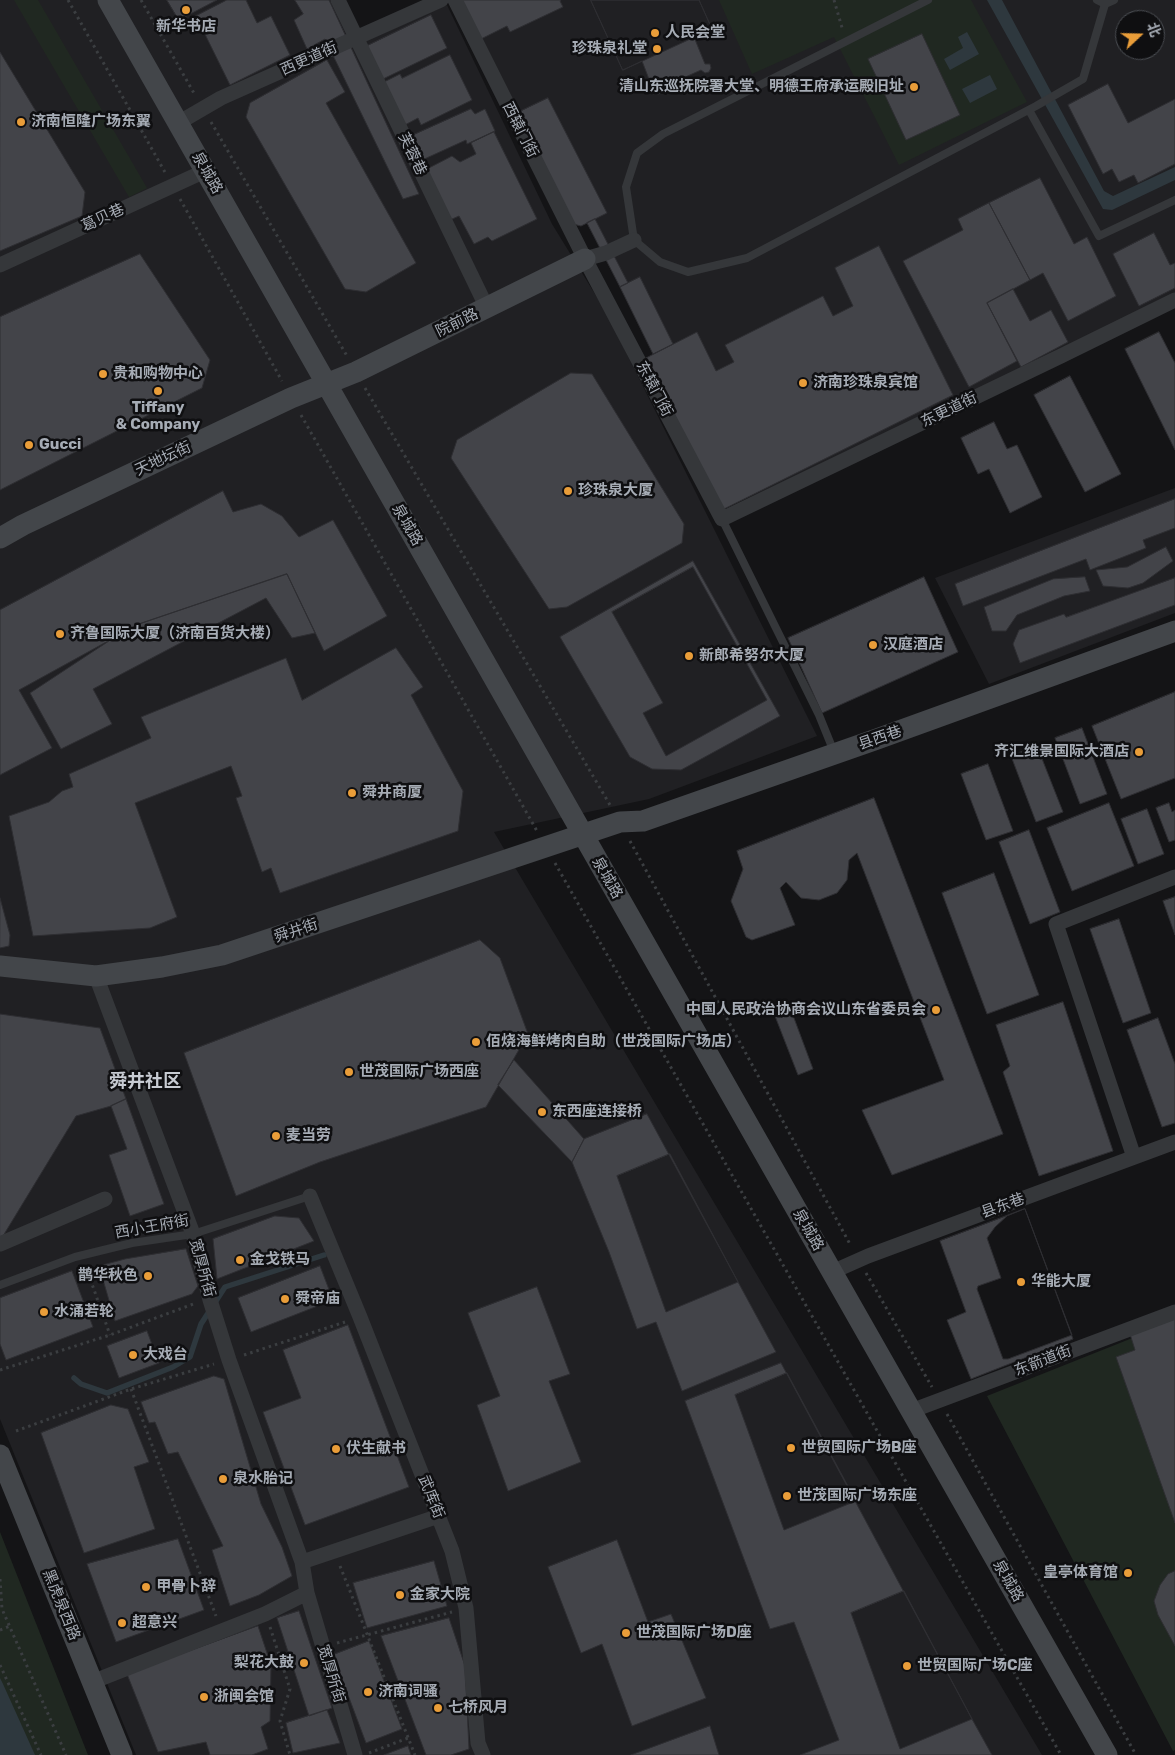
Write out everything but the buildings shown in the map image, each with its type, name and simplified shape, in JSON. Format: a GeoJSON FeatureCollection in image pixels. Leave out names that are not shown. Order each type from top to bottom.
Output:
{"type":"FeatureCollection","features":[{"type":"Feature","properties":{"kind":"main road","name":"泉城路"},"geometry":{"type":"LineString","coordinates":[[108,0],[1106,1755]]}},
{"type":"Feature","properties":{"kind":"main road","name":"院前路"},"geometry":{"type":"LineString","coordinates":[[326,384],[356,372],[585,259]]}},
{"type":"Feature","properties":{"kind":"main road","name":"天地坛街"},"geometry":{"type":"LineString","coordinates":[[0,538],[23,525],[291,398],[326,384]]}},
{"type":"Feature","properties":{"kind":"main road","name":"县西巷"},"geometry":{"type":"LineString","coordinates":[[583,835],[620,822],[643,821],[1175,631]]}},
{"type":"Feature","properties":{"kind":"main road","name":"舜井街"},"geometry":{"type":"LineString","coordinates":[[0,966],[96,976],[162,967],[222,955],[545,846],[583,835]]}},
{"type":"Feature","properties":{"kind":"main road","name":"黑虎泉西路"},"geometry":{"type":"LineString","coordinates":[[0,1455],[122,1755]]}},
{"type":"Feature","properties":{"kind":"street","name":"芙蓉巷"},"geometry":{"type":"LineString","coordinates":[[338,0],[487,308]]}},
{"type":"Feature","properties":{"kind":"street","name":"西更道街"},"geometry":{"type":"LineString","coordinates":[[178,123],[221,98],[441,0]]}},
{"type":"Feature","properties":{"kind":"street","name":"西辕门街"},"geometry":{"type":"LineString","coordinates":[[455,0],[585,259]]}},
{"type":"Feature","properties":{"kind":"street","name":"葛贝巷"},"geometry":{"type":"LineString","coordinates":[[0,265],[206,171]]}},
{"type":"Feature","properties":{"kind":"street"},"geometry":{"type":"LineString","coordinates":[[585,259],[606,253],[634,240]]}},
{"type":"Feature","properties":{"kind":"street","name":"东辕门街"},"geometry":{"type":"LineString","coordinates":[[585,259],[722,519]]}},
{"type":"Feature","properties":{"kind":"street","name":"东更道街"},"geometry":{"type":"LineString","coordinates":[[722,519],[1175,300]]}},
{"type":"Feature","properties":{"kind":"street"},"geometry":{"type":"LineString","coordinates":[[1134,1157],[1056,924],[1175,877]]}},
{"type":"Feature","properties":{"kind":"street","name":"宽厚所街"},"geometry":{"type":"LineString","coordinates":[[96,976],[192,1234],[216,1320],[302,1562],[307,1593],[355,1755]]}},
{"type":"Feature","properties":{"kind":"street","name":"县东巷"},"geometry":{"type":"LineString","coordinates":[[832,1272],[859,1262],[868,1256],[1175,1142]]}},
{"type":"Feature","properties":{"kind":"street","name":"武库街"},"geometry":{"type":"LineString","coordinates":[[310,1196],[452,1550],[466,1608],[478,1743],[483,1755]]}},
{"type":"Feature","properties":{"kind":"street"},"geometry":{"type":"LineString","coordinates":[[0,1244],[105,1199]]}},
{"type":"Feature","properties":{"kind":"street","name":"东箭道街"},"geometry":{"type":"LineString","coordinates":[[910,1411],[1175,1312]]}},
{"type":"Feature","properties":{"kind":"street"},"geometry":{"type":"LineString","coordinates":[[302,1562],[439,1516]]}},
{"type":"Feature","properties":{"kind":"street"},"geometry":{"type":"LineString","coordinates":[[92,1682],[265,1614],[307,1593]]}},
{"type":"Feature","properties":{"kind":"lane"},"geometry":{"type":"LineString","coordinates":[[928,0],[663,134],[637,153],[626,187],[634,240],[660,262],[688,272],[747,258],[1029,110],[1084,79],[1105,4]]}},
{"type":"Feature","properties":{"kind":"lane"},"geometry":{"type":"LineString","coordinates":[[1097,0],[1105,4]]}},
{"type":"Feature","properties":{"kind":"lane"},"geometry":{"type":"LineString","coordinates":[[1105,4],[1114,0]]}},
{"type":"Feature","properties":{"kind":"lane"},"geometry":{"type":"LineString","coordinates":[[1029,110],[1099,236],[1175,200]]}},
{"type":"Feature","properties":{"kind":"lane"},"geometry":{"type":"LineString","coordinates":[[722,519],[819,715],[834,754]]}},
{"type":"Feature","properties":{"kind":"lane","name":"西小王府街"},"geometry":{"type":"LineString","coordinates":[[0,1285],[82,1256],[132,1243],[192,1234],[310,1196]]}},
{"type":"Feature","properties":{"kind":"path"},"geometry":{"type":"LineString","coordinates":[[68,0],[291,398],[1061,1755]]}},
{"type":"Feature","properties":{"kind":"path"},"geometry":{"type":"LineString","coordinates":[[141,0],[356,372],[620,822],[859,1262],[940,1400],[1136,1755]]}},
{"type":"Feature","properties":{"kind":"path"},"geometry":{"type":"LineString","coordinates":[[834,0],[846,41]]}},
{"type":"Feature","properties":{"kind":"path"},"geometry":{"type":"LineString","coordinates":[[82,1256],[110,1334]]}},
{"type":"Feature","properties":{"kind":"path"},"geometry":{"type":"LineString","coordinates":[[0,1370],[210,1299]]}},
{"type":"Feature","properties":{"kind":"path"},"geometry":{"type":"LineString","coordinates":[[16,1431],[130,1389],[222,1631]]}},
{"type":"Feature","properties":{"kind":"path"},"geometry":{"type":"LineString","coordinates":[[334,1552],[415,1755]]}},
{"type":"Feature","properties":{"kind":"path"},"geometry":{"type":"LineString","coordinates":[[0,1581],[2,1609],[66,1755]]}},
{"type":"Feature","properties":{"kind":"path"},"geometry":{"type":"LineString","coordinates":[[322,1647],[466,1608]]}},
{"type":"Feature","properties":{"kind":"path"},"geometry":{"type":"LineString","coordinates":[[265,1614],[290,1689],[280,1721],[290,1755]]}},
{"type":"Feature","properties":{"kind":"path"},"geometry":{"type":"LineString","coordinates":[[0,1630],[10,1626]]}},
{"type":"Feature","properties":{"kind":"path"},"geometry":{"type":"LineString","coordinates":[[0,1665],[40,1755]]}},
{"type":"Feature","properties":{"kind":"path"},"geometry":{"type":"LineString","coordinates":[[365,1755],[408,1738]]}},
{"type":"Feature","properties":{"kind":"shaded area"},"geometry":{"type":"Polygon","coordinates":[[[0,0],[342,0],[363,42],[447,5],[552,224],[606,312],[817,736],[649,799],[494,832],[1042,1755],[136,1755],[0,1419],[0,0]]]}},
{"type":"Feature","properties":{"kind":"shaded area"},"geometry":{"type":"Polygon","coordinates":[[[14,0],[38,0],[147,188],[129,197],[14,0]]]}},
{"type":"Feature","properties":{"kind":"shaded area"},"geometry":{"type":"Polygon","coordinates":[[[462,0],[1175,0],[1175,293],[956,403],[722,510],[646,358],[653,354],[620,287],[587,223],[581,226],[573,224],[462,0]]]}},
{"type":"Feature","properties":{"kind":"shaded area"},"geometry":{"type":"Polygon","coordinates":[[[719,0],[971,0],[1027,102],[899,165],[834,37],[752,74],[719,0]]]}},
{"type":"Feature","properties":{"kind":"shaded area"},"geometry":{"type":"Polygon","coordinates":[[[987,0],[1002,0],[1104,191],[1113,196],[1175,167],[1175,180],[1112,210],[1103,209],[987,0]]]}},
{"type":"Feature","properties":{"kind":"shaded area"},"geometry":{"type":"Polygon","coordinates":[[[967,32],[979,54],[950,70],[944,59],[963,48],[958,37],[967,32]]]}},
{"type":"Feature","properties":{"kind":"shaded area"},"geometry":{"type":"Polygon","coordinates":[[[990,75],[997,89],[970,103],[962,89],[990,75]]]}},
{"type":"Feature","properties":{"kind":"shaded area"},"geometry":{"type":"Polygon","coordinates":[[[1175,488],[1175,613],[989,684],[935,578],[1175,488]]]}},
{"type":"Feature","properties":{"kind":"shaded area","name":"皇亭体育馆"},"geometry":{"type":"Polygon","coordinates":[[[1175,1321],[1175,1750],[1173,1751],[987,1396],[1175,1321]]]}},
{"type":"Feature","properties":{"kind":"shaded area"},"geometry":{"type":"Polygon","coordinates":[[[0,1532],[88,1755],[0,1755],[0,1532]]]}},
{"type":"Feature","properties":{"kind":"shaded area"},"geometry":{"type":"Polygon","coordinates":[[[0,1678],[3,1684],[35,1755],[0,1755],[0,1678]]]}},
{"type":"Feature","properties":{"kind":"waterway"},"geometry":{"type":"LineString","coordinates":[[74,1378],[81,1384],[107,1393],[173,1367],[190,1357],[201,1324],[225,1287],[324,1255]]}},
{"type":"Feature","properties":{"kind":"place","name":"新华书店"},"geometry":{"type":"Point","coordinates":[186,10]}},
{"type":"Feature","properties":{"kind":"place","name":"人民会堂"},"geometry":{"type":"Point","coordinates":[655,33]}},
{"type":"Feature","properties":{"kind":"place","name":"珍珠泉礼堂"},"geometry":{"type":"Point","coordinates":[657,49]}},
{"type":"Feature","properties":{"kind":"place","name":"清山东巡抚院署大堂、明德王府承运殿旧址"},"geometry":{"type":"Point","coordinates":[914,87]}},
{"type":"Feature","properties":{"kind":"place","name":"济南恒隆广场东翼"},"geometry":{"type":"Point","coordinates":[21,122]}},
{"type":"Feature","properties":{"kind":"place","name":"贵和购物中心"},"geometry":{"type":"Point","coordinates":[103,374]}},
{"type":"Feature","properties":{"kind":"place","name":"济南珍珠泉宾馆"},"geometry":{"type":"Point","coordinates":[803,383]}},
{"type":"Feature","properties":{"kind":"place","name":"Tiffany & Company"},"geometry":{"type":"Point","coordinates":[158,391]}},
{"type":"Feature","properties":{"kind":"place","name":"Gucci"},"geometry":{"type":"Point","coordinates":[29,445]}},
{"type":"Feature","properties":{"kind":"place","name":"珍珠泉大厦"},"geometry":{"type":"Point","coordinates":[568,491]}},
{"type":"Feature","properties":{"kind":"place","name":"齐鲁国际大厦（济南百货大楼）"},"geometry":{"type":"Point","coordinates":[60,634]}},
{"type":"Feature","properties":{"kind":"place","name":"汉庭酒店"},"geometry":{"type":"Point","coordinates":[873,645]}},
{"type":"Feature","properties":{"kind":"place","name":"新郎希努尔大厦"},"geometry":{"type":"Point","coordinates":[689,656]}},
{"type":"Feature","properties":{"kind":"place","name":"齐汇维景国际大酒店"},"geometry":{"type":"Point","coordinates":[1139,752]}},
{"type":"Feature","properties":{"kind":"place","name":"舜井商厦"},"geometry":{"type":"Point","coordinates":[352,793]}},
{"type":"Feature","properties":{"kind":"place","name":"中国人民政治协商会议山东省委员会"},"geometry":{"type":"Point","coordinates":[936,1010]}},
{"type":"Feature","properties":{"kind":"place","name":"佰烧海鲜烤肉自助（世茂国际广场店）"},"geometry":{"type":"Point","coordinates":[476,1042]}},
{"type":"Feature","properties":{"kind":"place","name":"世茂国际广场西座"},"geometry":{"type":"Point","coordinates":[349,1072]}},
{"type":"Feature","properties":{"kind":"place","name":"东西座连接桥"},"geometry":{"type":"Point","coordinates":[542,1112]}},
{"type":"Feature","properties":{"kind":"place","name":"麦当劳"},"geometry":{"type":"Point","coordinates":[276,1136]}},
{"type":"Feature","properties":{"kind":"place","name":"金戈铁马"},"geometry":{"type":"Point","coordinates":[240,1260]}},
{"type":"Feature","properties":{"kind":"place","name":"鹊华秋色"},"geometry":{"type":"Point","coordinates":[148,1276]}},
{"type":"Feature","properties":{"kind":"place","name":"华能大厦"},"geometry":{"type":"Point","coordinates":[1021,1282]}},
{"type":"Feature","properties":{"kind":"place","name":"舜帝庙"},"geometry":{"type":"Point","coordinates":[285,1299]}},
{"type":"Feature","properties":{"kind":"place","name":"水涌若轮"},"geometry":{"type":"Point","coordinates":[44,1312]}},
{"type":"Feature","properties":{"kind":"place","name":"大戏台"},"geometry":{"type":"Point","coordinates":[133,1355]}},
{"type":"Feature","properties":{"kind":"place","name":"世贸国际广场B座"},"geometry":{"type":"Point","coordinates":[791,1448]}},
{"type":"Feature","properties":{"kind":"place","name":"伏生献书"},"geometry":{"type":"Point","coordinates":[336,1449]}},
{"type":"Feature","properties":{"kind":"place","name":"泉水胎记"},"geometry":{"type":"Point","coordinates":[223,1479]}},
{"type":"Feature","properties":{"kind":"place","name":"世茂国际广场东座"},"geometry":{"type":"Point","coordinates":[787,1496]}},
{"type":"Feature","properties":{"kind":"place","name":"皇亭体育馆"},"geometry":{"type":"Point","coordinates":[1128,1573]}},
{"type":"Feature","properties":{"kind":"place","name":"甲骨卜辞"},"geometry":{"type":"Point","coordinates":[146,1587]}},
{"type":"Feature","properties":{"kind":"place","name":"金家大院"},"geometry":{"type":"Point","coordinates":[400,1595]}},
{"type":"Feature","properties":{"kind":"place","name":"超意兴"},"geometry":{"type":"Point","coordinates":[122,1623]}},
{"type":"Feature","properties":{"kind":"place","name":"世茂国际广场D座"},"geometry":{"type":"Point","coordinates":[626,1633]}},
{"type":"Feature","properties":{"kind":"place","name":"梨花大鼓"},"geometry":{"type":"Point","coordinates":[304,1663]}},
{"type":"Feature","properties":{"kind":"place","name":"世贸国际广场C座"},"geometry":{"type":"Point","coordinates":[907,1666]}},
{"type":"Feature","properties":{"kind":"place","name":"济南词骚"},"geometry":{"type":"Point","coordinates":[368,1692]}},
{"type":"Feature","properties":{"kind":"place","name":"浙闽会馆"},"geometry":{"type":"Point","coordinates":[204,1697]}},
{"type":"Feature","properties":{"kind":"place","name":"七桥风月"},"geometry":{"type":"Point","coordinates":[438,1708]}},
{"type":"Feature","properties":{"kind":"district","name":"舜井社区"},"geometry":{"type":"Point","coordinates":[145,1082]}}]}
